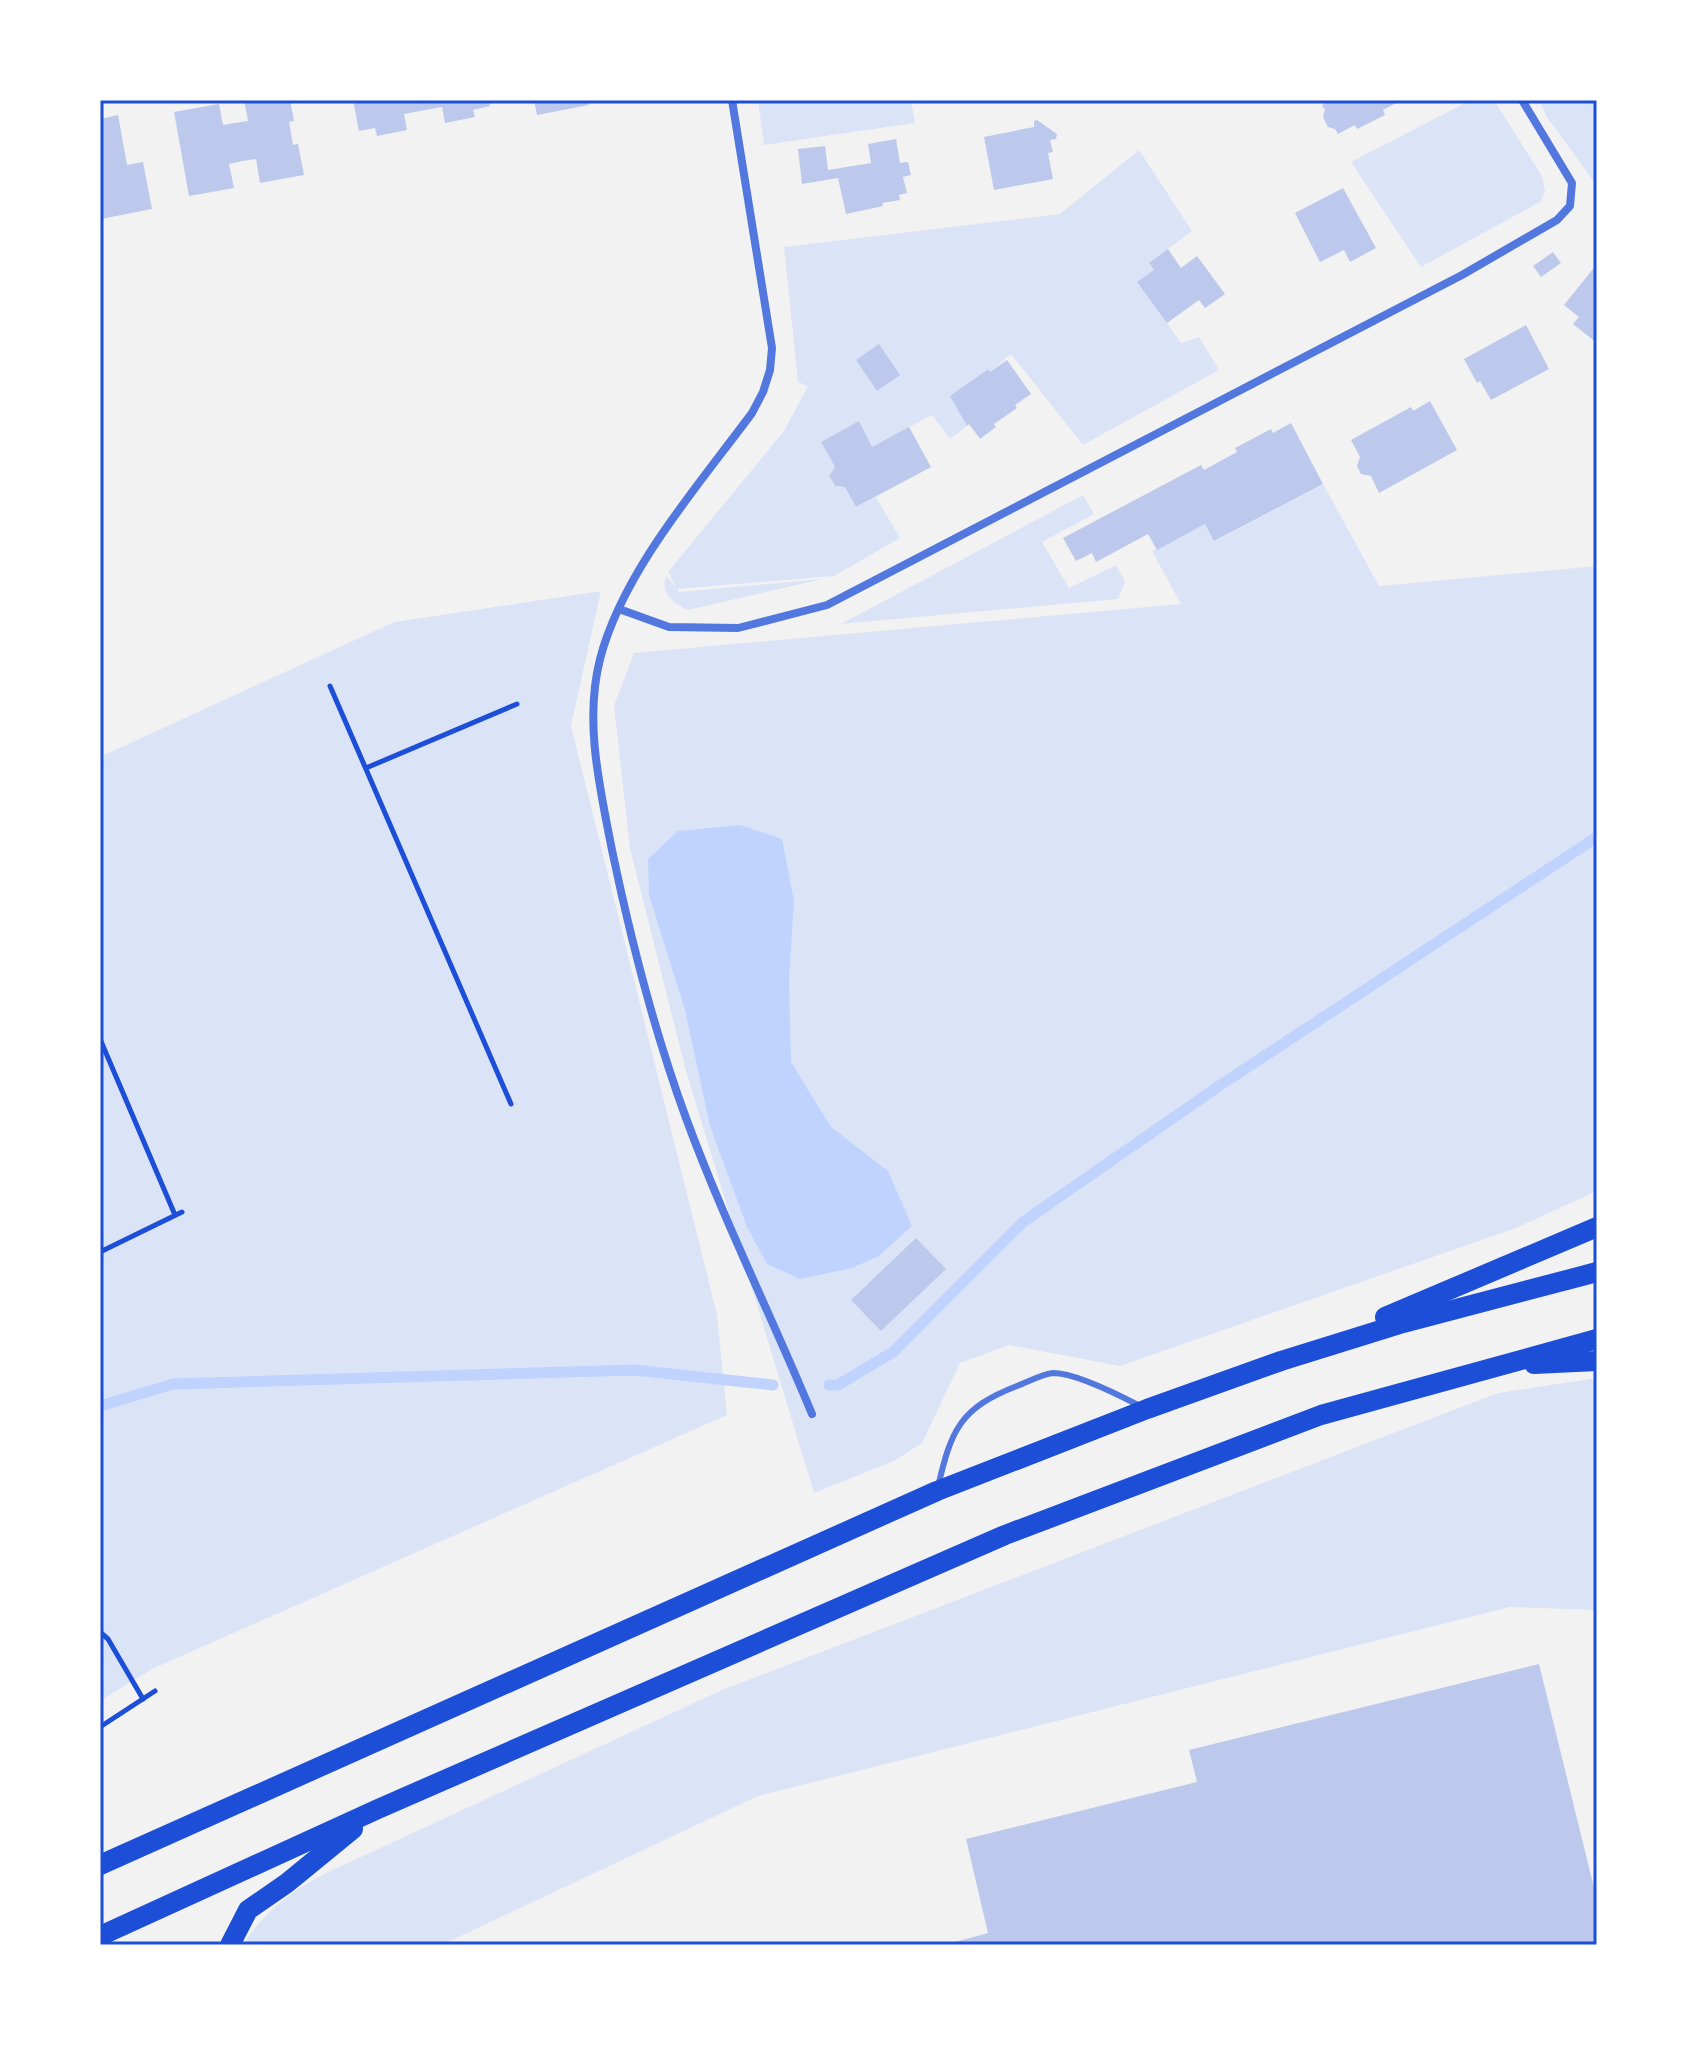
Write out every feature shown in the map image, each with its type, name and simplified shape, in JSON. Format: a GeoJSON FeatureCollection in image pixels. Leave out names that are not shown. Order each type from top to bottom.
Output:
{"type":"FeatureCollection","features":[{"type":"Feature","properties":{"kind":"main road"},"geometry":{"type":"LineString","coordinates":[[1281,1361],[1597,1227]]}},
{"type":"Feature","properties":{"kind":"main road"},"geometry":{"type":"LineString","coordinates":[[100,1865],[937,1491],[1147,1409],[1281,1361],[1403,1323],[1597,1272]]}},
{"type":"Feature","properties":{"kind":"main road"},"geometry":{"type":"LineString","coordinates":[[100,1936],[378,1809],[1005,1535],[1321,1415],[1597,1339]]}},
{"type":"Feature","properties":{"kind":"main road"},"geometry":{"type":"LineString","coordinates":[[1494,1365],[1597,1361]]}},
{"type":"Feature","properties":{"kind":"main road"},"geometry":{"type":"LineString","coordinates":[[230,1945],[248,1910],[287,1883],[378,1809]]}},
{"type":"Feature","properties":{"kind":"street"},"geometry":{"type":"LineString","coordinates":[[732,100],[770,327],[770,370],[752,413],[642,562],[600,658],[592,711],[605,812],[648,1004],[687,1122],[812,1414]]}},
{"type":"Feature","properties":{"kind":"street"},"geometry":{"type":"LineString","coordinates":[[619,609],[669,627],[738,628],[827,605],[1462,275],[1557,220],[1570,206],[1572,183],[1522,100]]}},
{"type":"Feature","properties":{"kind":"lane"},"geometry":{"type":"LineString","coordinates":[[937,1491],[949,1441],[967,1415],[994,1395],[1052,1373],[1106,1389],[1147,1409]]}},
{"type":"Feature","properties":{"kind":"path"},"geometry":{"type":"LineString","coordinates":[[330,686],[511,1104]]}},
{"type":"Feature","properties":{"kind":"path"},"geometry":{"type":"LineString","coordinates":[[366,768],[517,704]]}},
{"type":"Feature","properties":{"kind":"path"},"geometry":{"type":"LineString","coordinates":[[100,1039],[175,1215]]}},
{"type":"Feature","properties":{"kind":"path"},"geometry":{"type":"LineString","coordinates":[[100,1252],[182,1212]]}},
{"type":"Feature","properties":{"kind":"path"},"geometry":{"type":"LineString","coordinates":[[100,1632],[108,1639],[143,1699]]}},
{"type":"Feature","properties":{"kind":"path"},"geometry":{"type":"LineString","coordinates":[[100,1727],[155,1691]]}},
{"type":"Feature","properties":{"kind":"shaded area"},"geometry":{"type":"Polygon","coordinates":[[[758,100],[911,100],[915,123],[764,145],[758,100]]]}},
{"type":"Feature","properties":{"kind":"shaded area"},"geometry":{"type":"Polygon","coordinates":[[[1471,100],[1494,100],[1542,176],[1545,191],[1540,202],[1421,267],[1351,162],[1471,100]]]}},
{"type":"Feature","properties":{"kind":"shaded area"},"geometry":{"type":"Polygon","coordinates":[[[1539,100],[1597,100],[1597,186],[1547,117],[1539,100]]]}},
{"type":"Feature","properties":{"kind":"shaded area"},"geometry":{"type":"Polygon","coordinates":[[[1139,150],[1192,231],[1149,263],[1154,270],[1138,282],[1181,343],[1199,337],[1219,370],[1083,445],[1011,354],[990,372],[987,369],[951,396],[967,426],[950,439],[932,415],[872,447],[858,422],[821,442],[835,467],[829,476],[834,486],[845,487],[856,507],[876,497],[900,538],[834,576],[677,589],[679,592],[823,579],[688,610],[669,597],[665,588],[666,576],[676,587],[668,572],[784,431],[808,386],[798,382],[784,247],[1060,214],[1139,150]]]}},
{"type":"Feature","properties":{"kind":"shaded area"},"geometry":{"type":"Polygon","coordinates":[[[1323,484],[1379,586],[1597,566],[1597,1191],[1516,1228],[1120,1366],[1009,1345],[960,1363],[922,1443],[894,1461],[814,1493],[686,1071],[630,849],[614,706],[634,653],[1181,604],[1152,551],[1205,524],[1215,541],[1323,484]]]}},
{"type":"Feature","properties":{"kind":"shaded area"},"geometry":{"type":"Polygon","coordinates":[[[1083,495],[1094,514],[1042,542],[1069,588],[1116,565],[1125,582],[1118,599],[841,624],[1083,495]]]}},
{"type":"Feature","properties":{"kind":"shaded area"},"geometry":{"type":"Polygon","coordinates":[[[601,591],[571,726],[717,1315],[727,1415],[152,1669],[100,1701],[100,757],[394,622],[601,591]]]}},
{"type":"Feature","properties":{"kind":"shaded area"},"geometry":{"type":"Polygon","coordinates":[[[1597,1378],[1597,1610],[1510,1607],[758,1796],[446,1945],[243,1945],[259,1923],[279,1904],[324,1874],[722,1690],[1498,1393],[1597,1378]]]}},
{"type":"Feature","properties":{"kind":"water"},"geometry":{"type":"Polygon","coordinates":[[[740,825],[782,839],[794,901],[789,978],[791,1062],[831,1127],[888,1171],[912,1226],[879,1256],[852,1268],[800,1279],[767,1264],[747,1227],[710,1126],[685,1010],[649,895],[648,859],[678,831],[740,825]]]}},
{"type":"Feature","properties":{"kind":"building"},"geometry":{"type":"Polygon","coordinates":[[[244,100],[290,100],[294,121],[289,122],[293,145],[298,144],[304,175],[260,183],[256,159],[242,161],[229,164],[234,188],[189,196],[174,112],[219,104],[223,125],[248,121],[244,100]]]}},
{"type":"Feature","properties":{"kind":"building"},"geometry":{"type":"Polygon","coordinates":[[[353,100],[489,100],[490,106],[473,110],[475,117],[445,123],[442,107],[404,114],[407,130],[377,136],[375,128],[359,131],[353,100]]]}},
{"type":"Feature","properties":{"kind":"building"},"geometry":{"type":"Polygon","coordinates":[[[534,100],[588,100],[589,105],[537,115],[534,100]]]}},
{"type":"Feature","properties":{"kind":"building"},"geometry":{"type":"Polygon","coordinates":[[[1330,100],[1402,100],[1383,110],[1385,115],[1357,129],[1355,125],[1338,134],[1328,127],[1323,117],[1325,110],[1322,105],[1330,100]]]}},
{"type":"Feature","properties":{"kind":"building"},"geometry":{"type":"Polygon","coordinates":[[[118,115],[127,165],[143,162],[152,209],[101,219],[100,119],[118,115]]]}},
{"type":"Feature","properties":{"kind":"building"},"geometry":{"type":"Polygon","coordinates":[[[1037,120],[1057,134],[1056,139],[1050,140],[1053,152],[1048,153],[1053,179],[994,190],[984,137],[1034,127],[1037,120]]]}},
{"type":"Feature","properties":{"kind":"building"},"geometry":{"type":"Polygon","coordinates":[[[896,139],[900,163],[908,162],[911,175],[903,177],[907,193],[899,195],[900,200],[846,214],[838,178],[802,184],[798,149],[825,146],[828,170],[871,163],[868,144],[896,139]]]}},
{"type":"Feature","properties":{"kind":"building"},"geometry":{"type":"Polygon","coordinates":[[[1343,188],[1376,248],[1350,262],[1344,250],[1320,262],[1295,213],[1343,188]]]}},
{"type":"Feature","properties":{"kind":"building"},"geometry":{"type":"Polygon","coordinates":[[[1168,249],[1181,268],[1197,256],[1225,294],[1205,308],[1199,300],[1167,323],[1137,282],[1154,270],[1149,263],[1168,249]]]}},
{"type":"Feature","properties":{"kind":"building"},"geometry":{"type":"Polygon","coordinates":[[[1553,252],[1561,263],[1541,277],[1533,266],[1553,252]]]}},
{"type":"Feature","properties":{"kind":"building"},"geometry":{"type":"Polygon","coordinates":[[[1597,264],[1597,343],[1573,324],[1579,317],[1564,305],[1597,264]]]}},
{"type":"Feature","properties":{"kind":"building"},"geometry":{"type":"Polygon","coordinates":[[[1526,325],[1549,369],[1491,400],[1464,359],[1526,325]]]}},
{"type":"Feature","properties":{"kind":"building"},"geometry":{"type":"Polygon","coordinates":[[[879,344],[900,375],[877,391],[856,360],[879,344]]]}},
{"type":"Feature","properties":{"kind":"building"},"geometry":{"type":"Polygon","coordinates":[[[1007,360],[1031,394],[980,439],[969,424],[967,426],[950,396],[988,369],[990,372],[1007,360]]]}},
{"type":"Feature","properties":{"kind":"building"},"geometry":{"type":"Polygon","coordinates":[[[1430,401],[1457,450],[1379,493],[1371,476],[1361,474],[1357,466],[1360,457],[1351,440],[1411,407],[1413,411],[1430,401]]]}},
{"type":"Feature","properties":{"kind":"building"},"geometry":{"type":"Polygon","coordinates":[[[859,421],[872,447],[909,427],[931,467],[856,507],[845,487],[835,486],[829,476],[835,467],[821,442],[859,421]]]}},
{"type":"Feature","properties":{"kind":"building"},"geometry":{"type":"Polygon","coordinates":[[[1291,423],[1323,484],[1214,541],[1205,524],[1157,550],[1148,534],[1096,562],[1092,553],[1076,561],[1063,538],[1201,465],[1204,470],[1237,452],[1235,448],[1271,429],[1273,433],[1291,423]]]}},
{"type":"Feature","properties":{"kind":"building"},"geometry":{"type":"Polygon","coordinates":[[[916,1238],[946,1269],[881,1331],[851,1300],[916,1238]]]}},
{"type":"Feature","properties":{"kind":"building"},"geometry":{"type":"Polygon","coordinates":[[[1539,1664],[1597,1900],[1597,1945],[944,1945],[988,1933],[966,1839],[1197,1782],[1189,1750],[1539,1664]]]}},
{"type":"Feature","properties":{"kind":"waterway"},"geometry":{"type":"LineString","coordinates":[[829,1385],[838,1385],[893,1352],[1023,1222],[1219,1086],[1597,837]]}},
{"type":"Feature","properties":{"kind":"waterway"},"geometry":{"type":"LineString","coordinates":[[100,1406],[173,1384],[634,1370],[773,1385]]}}]}
